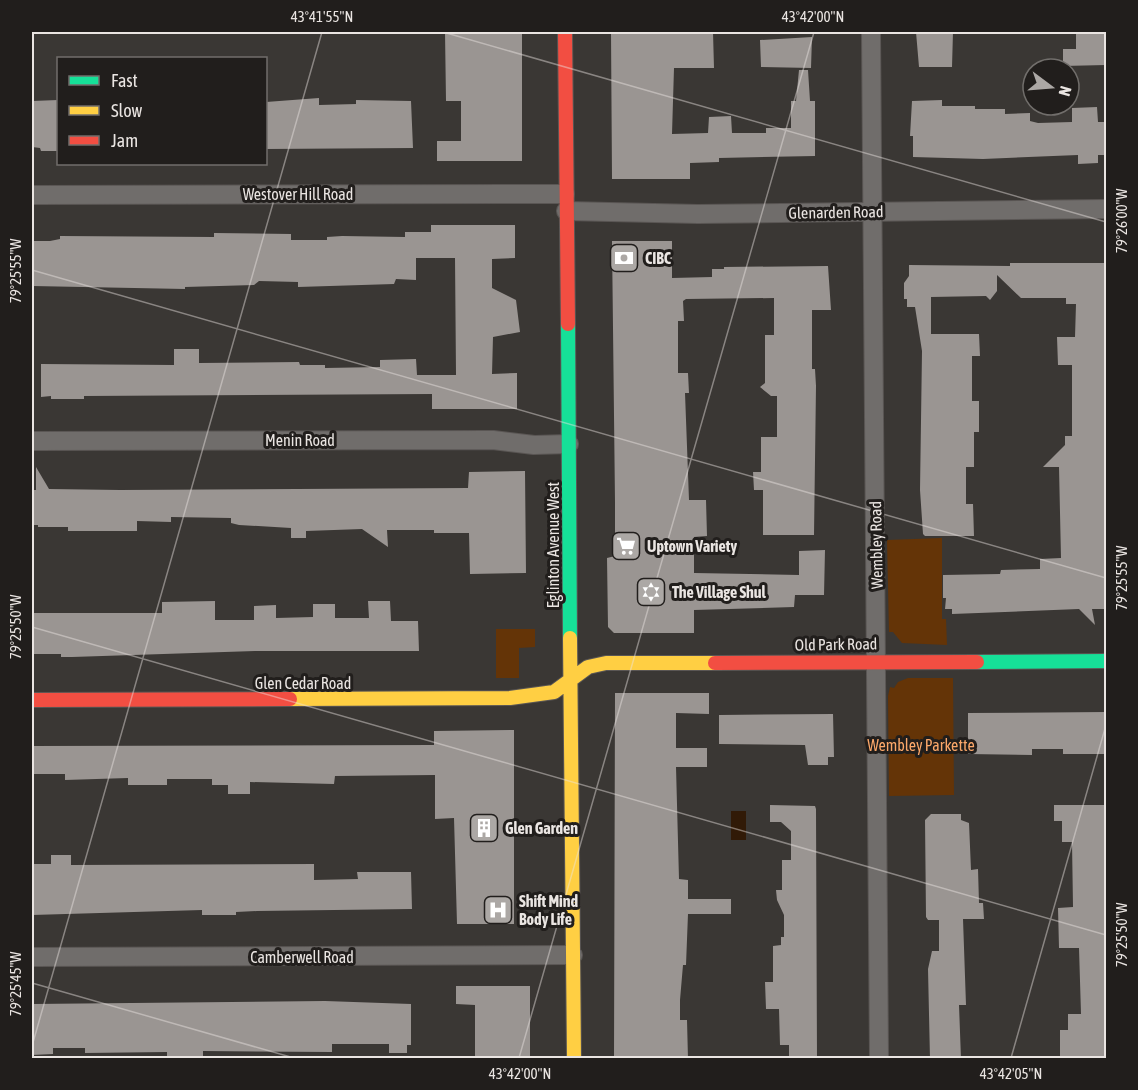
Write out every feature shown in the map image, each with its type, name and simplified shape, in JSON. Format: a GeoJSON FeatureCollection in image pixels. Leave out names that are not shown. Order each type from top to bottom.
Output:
{"type":"FeatureCollection","features":[{"type":"Feature","properties":{"kind":"street","name":"Eglinton Avenue West"},"geometry":{"type":"LineString","coordinates":[[565,32],[574,1059]]}},
{"type":"Feature","properties":{"kind":"street","name":"Wembley Road"},"geometry":{"type":"LineString","coordinates":[[871,32],[879,1059]]}},
{"type":"Feature","properties":{"kind":"street","name":"Westover Hill Road"},"geometry":{"type":"LineString","coordinates":[[32,195],[565,203]]}},
{"type":"Feature","properties":{"kind":"street","name":"Glenarden Road"},"geometry":{"type":"LineString","coordinates":[[565,203],[698,214],[1107,209]]}},
{"type":"Feature","properties":{"kind":"street","name":"Menin Road"},"geometry":{"type":"LineString","coordinates":[[32,441],[493,440],[513,444],[569,444]]}},
{"type":"Feature","properties":{"kind":"street","name":"Old Park Road"},"geometry":{"type":"LineString","coordinates":[[571,680],[588,667],[606,663],[1107,660]]}},
{"type":"Feature","properties":{"kind":"street","name":"Glen Cedar Road"},"geometry":{"type":"LineString","coordinates":[[32,700],[510,698],[554,692],[571,680]]}},
{"type":"Feature","properties":{"kind":"street","name":"Camberwell Road"},"geometry":{"type":"LineString","coordinates":[[32,957],[573,956]]}},
{"type":"Feature","properties":{"kind":"green space"},"geometry":{"type":"Polygon","coordinates":[[[942,538],[942,619],[946,619],[947,645],[902,643],[893,632],[889,632],[887,540],[942,538]]]}},
{"type":"Feature","properties":{"kind":"green space"},"geometry":{"type":"Polygon","coordinates":[[[496,629],[535,629],[535,647],[519,648],[519,678],[496,678],[496,629]]]}},
{"type":"Feature","properties":{"kind":"green space","name":"Wembley Parkette"},"geometry":{"type":"Polygon","coordinates":[[[908,678],[953,678],[954,795],[889,796],[888,696],[890,687],[894,688],[898,682],[908,678]]]}},
{"type":"Feature","properties":{"kind":"shaded area"},"geometry":{"type":"Polygon","coordinates":[[[731,811],[746,811],[746,840],[731,840],[731,811]]]}},
{"type":"Feature","properties":{"kind":"building"},"geometry":{"type":"Polygon","coordinates":[[[445,32],[522,32],[522,161],[437,161],[437,141],[461,141],[461,101],[446,101],[445,32]]]}},
{"type":"Feature","properties":{"kind":"building"},"geometry":{"type":"Polygon","coordinates":[[[611,32],[713,32],[714,68],[674,68],[672,134],[708,133],[709,117],[731,116],[732,133],[766,133],[766,128],[791,128],[791,101],[796,101],[799,70],[808,70],[810,101],[815,101],[815,156],[719,158],[719,162],[690,163],[690,179],[612,179],[611,32]]]}},
{"type":"Feature","properties":{"kind":"building"},"geometry":{"type":"Polygon","coordinates":[[[916,32],[953,32],[952,67],[919,67],[916,32]]]}},
{"type":"Feature","properties":{"kind":"building"},"geometry":{"type":"Polygon","coordinates":[[[1076,33],[1105,33],[1106,65],[1081,66],[1081,57],[1063,57],[1063,49],[1076,49],[1076,33]]]}},
{"type":"Feature","properties":{"kind":"building"},"geometry":{"type":"Polygon","coordinates":[[[812,37],[811,68],[761,67],[760,40],[812,37]]]}},
{"type":"Feature","properties":{"kind":"building"},"geometry":{"type":"Polygon","coordinates":[[[319,98],[319,105],[356,104],[356,100],[411,101],[413,148],[267,149],[267,102],[319,98]]]}},
{"type":"Feature","properties":{"kind":"building"},"geometry":{"type":"Polygon","coordinates":[[[57,100],[57,151],[41,151],[40,148],[32,147],[32,101],[57,100]]]}},
{"type":"Feature","properties":{"kind":"building"},"geometry":{"type":"Polygon","coordinates":[[[942,100],[942,106],[1005,109],[1005,114],[1021,113],[1021,117],[1030,117],[1030,121],[1038,123],[1072,122],[1072,117],[1081,117],[1081,108],[1097,107],[1098,122],[1107,122],[1107,155],[1098,155],[1098,163],[1078,164],[1078,155],[983,159],[913,157],[913,136],[910,136],[912,101],[942,100]]]}},
{"type":"Feature","properties":{"kind":"building"},"geometry":{"type":"Polygon","coordinates":[[[431,225],[515,225],[515,258],[492,259],[492,288],[516,300],[520,332],[493,337],[492,374],[517,373],[517,409],[432,409],[432,394],[84,396],[84,399],[41,397],[41,364],[174,365],[174,349],[199,349],[199,363],[299,362],[300,365],[325,365],[325,368],[380,367],[380,360],[416,359],[417,375],[456,375],[455,258],[416,258],[416,280],[396,279],[394,284],[298,287],[298,282],[259,281],[254,285],[185,287],[185,289],[32,286],[32,241],[50,241],[60,239],[60,236],[214,237],[214,233],[291,234],[291,240],[327,240],[327,237],[342,236],[405,237],[405,232],[431,232],[431,225]]]}},
{"type":"Feature","properties":{"kind":"building"},"geometry":{"type":"Polygon","coordinates":[[[612,241],[672,241],[672,278],[712,277],[712,269],[724,269],[724,267],[828,266],[831,310],[812,310],[812,369],[815,369],[816,386],[814,535],[763,535],[763,490],[754,490],[753,472],[761,472],[761,437],[777,437],[777,396],[771,396],[760,387],[765,383],[765,335],[774,335],[774,298],[686,299],[683,301],[684,321],[678,321],[678,373],[688,373],[689,393],[685,393],[689,500],[706,500],[707,536],[694,537],[694,573],[799,575],[799,551],[825,550],[824,595],[795,595],[794,607],[694,610],[694,633],[614,633],[608,627],[607,558],[615,556],[612,241]]]}},
{"type":"Feature","properties":{"kind":"building"},"geometry":{"type":"Polygon","coordinates":[[[1010,263],[1107,263],[1107,609],[1092,609],[1095,625],[1079,609],[952,614],[952,609],[945,609],[946,598],[943,598],[943,575],[1000,574],[1001,570],[1040,569],[1040,559],[1061,558],[1059,467],[1043,467],[1065,445],[1065,436],[1072,436],[1072,365],[1058,365],[1057,337],[1075,337],[1076,304],[1066,304],[1066,298],[1021,298],[997,275],[997,291],[990,300],[986,296],[931,297],[931,334],[979,334],[980,356],[972,356],[972,401],[979,401],[979,432],[974,432],[974,467],[966,467],[966,504],[973,504],[974,536],[925,536],[923,534],[920,490],[922,351],[915,307],[907,307],[907,299],[904,299],[904,283],[909,276],[909,265],[1010,266],[1010,263]]]}},
{"type":"Feature","properties":{"kind":"building"},"geometry":{"type":"Polygon","coordinates":[[[36,467],[49,489],[120,490],[468,488],[469,472],[525,471],[526,573],[470,574],[469,533],[387,530],[388,547],[362,529],[306,531],[306,538],[291,538],[291,528],[239,525],[231,523],[231,518],[171,517],[171,522],[137,521],[137,531],[68,531],[68,527],[38,527],[38,525],[32,525],[32,490],[36,490],[36,467]]]}},
{"type":"Feature","properties":{"kind":"building"},"geometry":{"type":"Polygon","coordinates":[[[215,601],[215,620],[254,620],[254,606],[276,605],[276,618],[313,617],[313,604],[335,604],[335,618],[369,618],[368,601],[390,601],[391,621],[418,621],[419,651],[255,651],[72,657],[61,657],[61,654],[32,654],[32,613],[162,613],[162,602],[215,601]]]}},
{"type":"Feature","properties":{"kind":"building"},"geometry":{"type":"Polygon","coordinates":[[[615,693],[709,693],[709,714],[676,713],[676,748],[707,748],[707,767],[676,767],[679,879],[688,880],[688,899],[731,899],[731,914],[688,914],[686,965],[683,965],[680,1020],[687,1020],[688,1059],[614,1059],[615,693]]]}},
{"type":"Feature","properties":{"kind":"building"},"geometry":{"type":"Polygon","coordinates":[[[1107,712],[1107,754],[1063,754],[1063,749],[1032,749],[1032,755],[968,754],[968,713],[1107,712]]]}},
{"type":"Feature","properties":{"kind":"building"},"geometry":{"type":"Polygon","coordinates":[[[833,714],[834,757],[828,757],[828,765],[808,765],[805,745],[719,744],[719,715],[833,714]]]}},
{"type":"Feature","properties":{"kind":"building"},"geometry":{"type":"Polygon","coordinates":[[[514,730],[514,924],[457,924],[454,818],[435,819],[435,775],[335,776],[334,784],[250,782],[250,794],[228,794],[228,785],[212,785],[212,779],[167,779],[167,785],[128,785],[128,778],[65,780],[65,774],[32,774],[32,746],[434,745],[434,731],[514,730]]]}},
{"type":"Feature","properties":{"kind":"building"},"geometry":{"type":"Polygon","coordinates":[[[770,805],[815,806],[816,809],[817,1059],[789,1059],[789,1045],[780,1045],[779,1009],[766,1009],[765,982],[773,982],[773,946],[781,945],[781,937],[784,937],[784,915],[777,900],[776,890],[782,890],[782,860],[791,860],[791,831],[781,822],[770,822],[770,805]]]}},
{"type":"Feature","properties":{"kind":"building"},"geometry":{"type":"Polygon","coordinates":[[[1054,805],[1106,805],[1107,1059],[1060,1059],[1060,1030],[1068,1030],[1068,1014],[1081,1014],[1079,948],[1059,948],[1058,908],[1073,907],[1072,842],[1062,842],[1062,821],[1054,821],[1054,805]]]}},
{"type":"Feature","properties":{"kind":"building"},"geometry":{"type":"Polygon","coordinates":[[[931,814],[961,814],[961,820],[969,823],[971,870],[978,869],[979,903],[983,903],[984,919],[963,919],[966,1005],[959,1005],[961,1059],[930,1059],[928,969],[932,951],[939,951],[939,920],[928,920],[926,917],[925,820],[931,814]]]}},
{"type":"Feature","properties":{"kind":"building"},"geometry":{"type":"Polygon","coordinates":[[[51,855],[71,855],[71,865],[314,864],[314,880],[358,879],[357,872],[411,872],[412,909],[257,911],[236,912],[236,915],[202,915],[202,910],[32,915],[32,864],[51,864],[51,855]]]}},
{"type":"Feature","properties":{"kind":"building"},"geometry":{"type":"Polygon","coordinates":[[[456,986],[530,986],[530,1059],[475,1059],[475,1005],[456,1004],[456,986]]]}},
{"type":"Feature","properties":{"kind":"building"},"geometry":{"type":"Polygon","coordinates":[[[325,1001],[411,1004],[411,1045],[407,1045],[407,1053],[389,1053],[389,1044],[332,1044],[332,1052],[203,1051],[203,1059],[167,1059],[167,1052],[85,1053],[85,1048],[53,1048],[53,1054],[32,1055],[32,1004],[325,1001]]]}},
{"type":"Feature","properties":{"kind":"traffic: fast"},"geometry":{"type":"LineString","coordinates":[[568,324],[570,638]]}},
{"type":"Feature","properties":{"kind":"traffic: fast"},"geometry":{"type":"LineString","coordinates":[[977,662],[1106,661]]}},
{"type":"Feature","properties":{"kind":"traffic: slow"},"geometry":{"type":"LineString","coordinates":[[570,638],[574,1058]]}},
{"type":"Feature","properties":{"kind":"traffic: slow"},"geometry":{"type":"LineString","coordinates":[[290,699],[510,698],[554,692],[588,667],[606,663],[715,663]]}},
{"type":"Feature","properties":{"kind":"traffic: jam"},"geometry":{"type":"LineString","coordinates":[[565,32],[568,324]]}},
{"type":"Feature","properties":{"kind":"traffic: jam"},"geometry":{"type":"LineString","coordinates":[[715,663],[977,662]]}},
{"type":"Feature","properties":{"kind":"traffic: jam"},"geometry":{"type":"LineString","coordinates":[[32,700],[290,699]]}},
{"type":"Feature","properties":{"kind":"place","name":"CIBC"},"geometry":{"type":"Point","coordinates":[624,258]}},
{"type":"Feature","properties":{"kind":"place","name":"Uptown Variety"},"geometry":{"type":"Point","coordinates":[626,546]}},
{"type":"Feature","properties":{"kind":"place","name":"The Village Shul"},"geometry":{"type":"Point","coordinates":[651,592]}},
{"type":"Feature","properties":{"kind":"place","name":"Glen Garden"},"geometry":{"type":"Point","coordinates":[484,828]}},
{"type":"Feature","properties":{"kind":"place","name":"Shift Mind Body Life"},"geometry":{"type":"Point","coordinates":[498,910]}}]}
